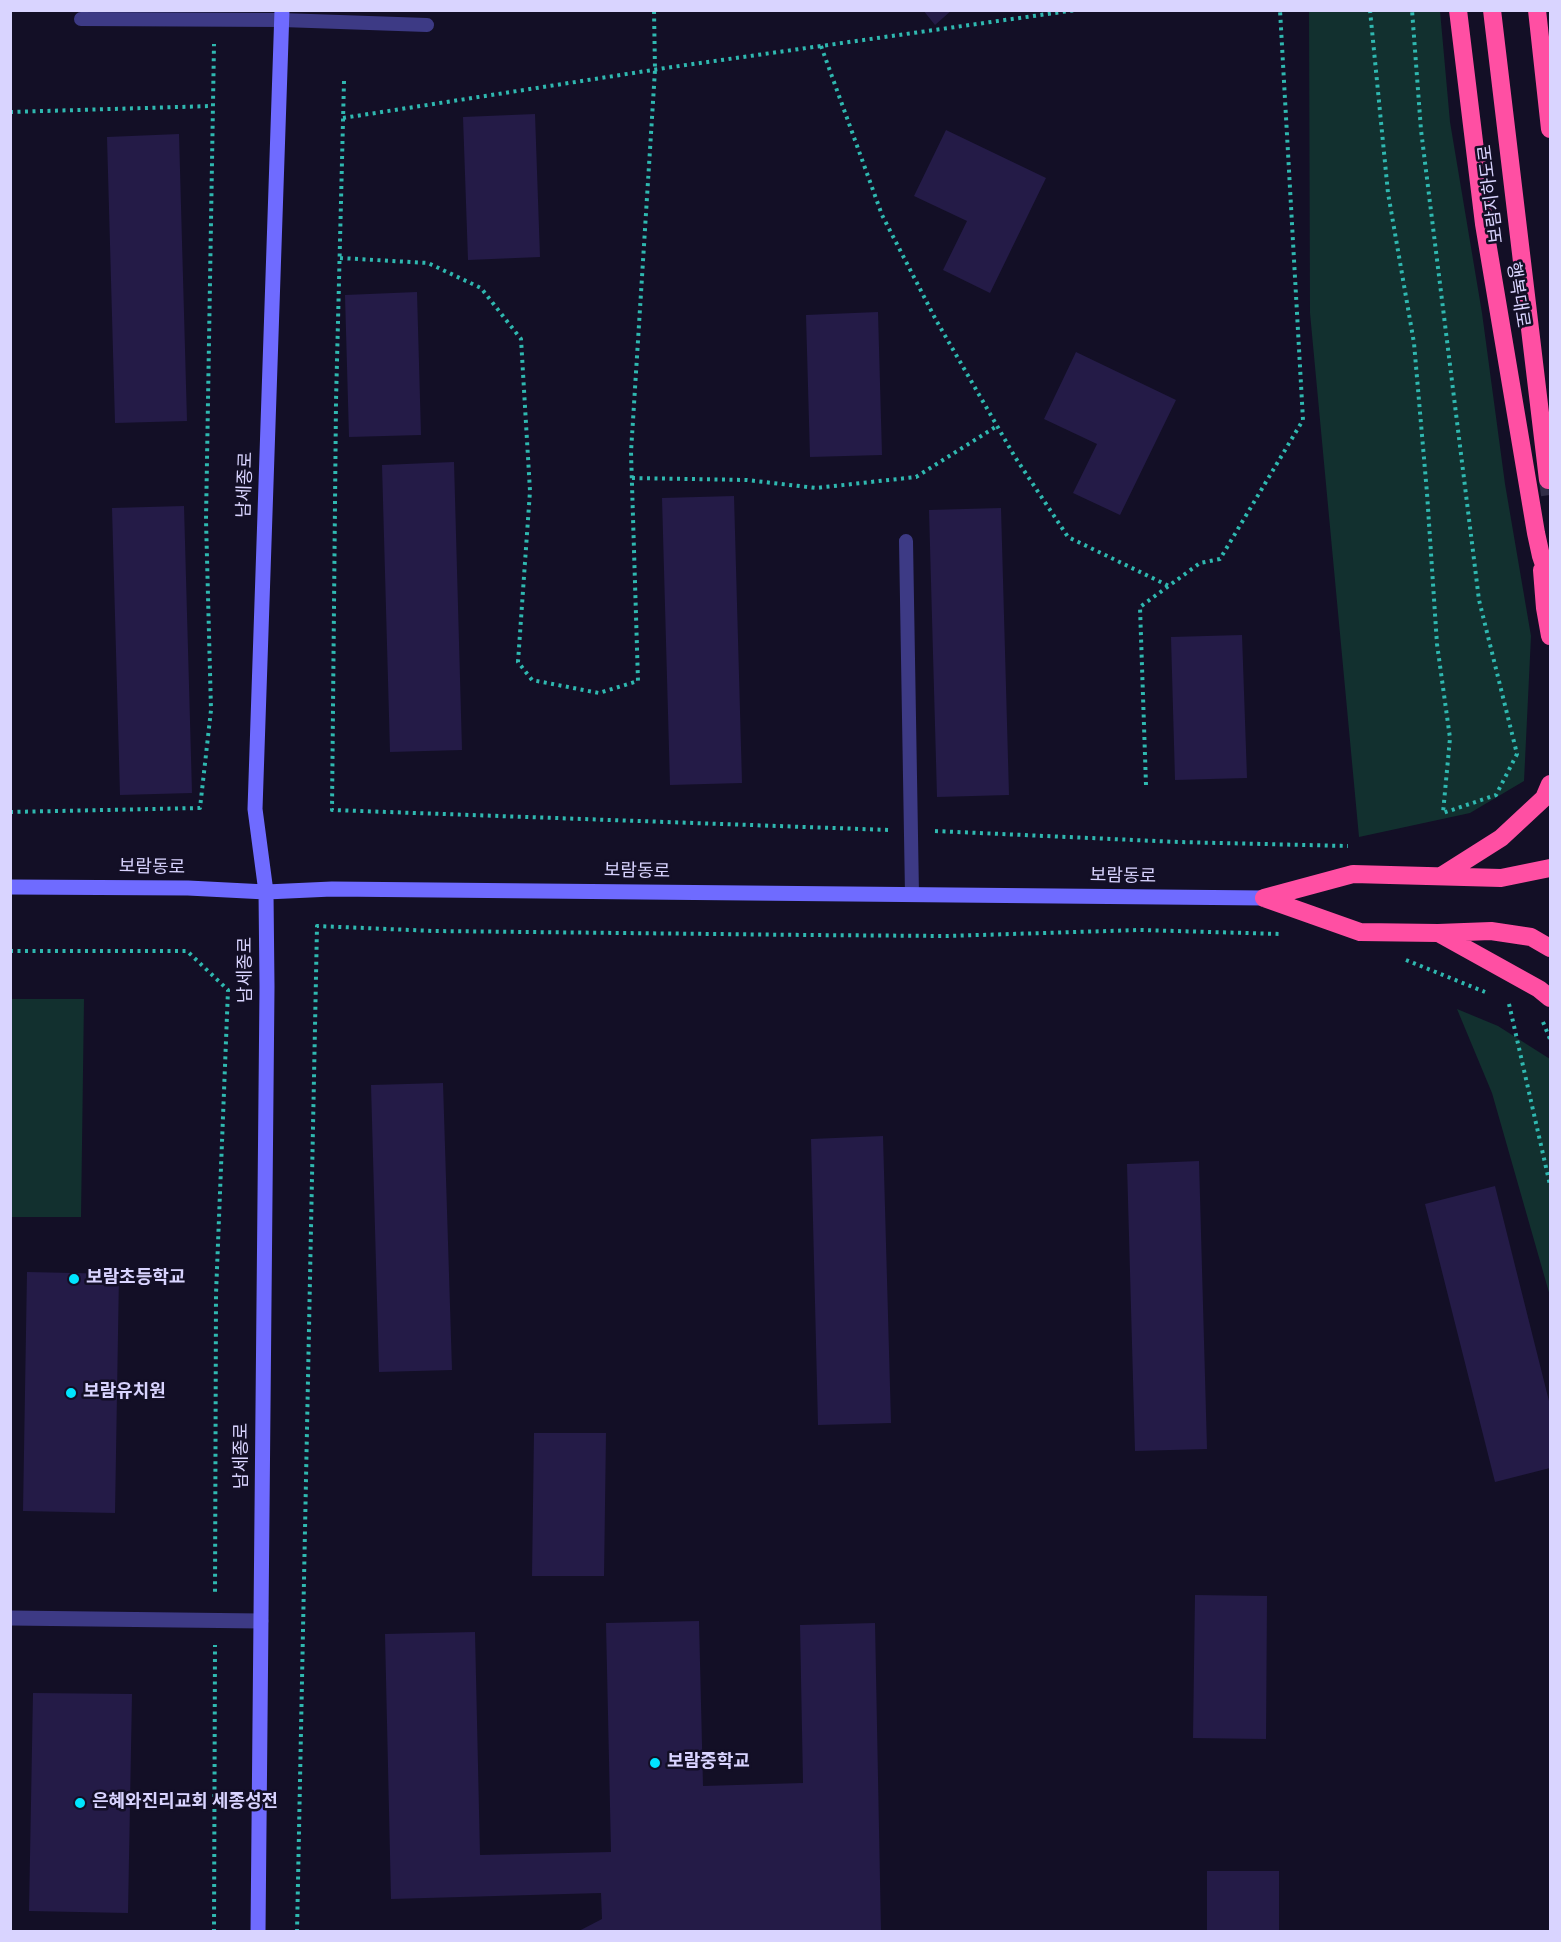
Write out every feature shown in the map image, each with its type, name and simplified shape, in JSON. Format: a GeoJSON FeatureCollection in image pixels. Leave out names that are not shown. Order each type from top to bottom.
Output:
{"type":"FeatureCollection","features":[{"type":"Feature","properties":{"kind":"highway","name":"행복대로"},"geometry":{"type":"LineString","coordinates":[[1458,10],[1484,224],[1536,533],[1546,550]]}},
{"type":"Feature","properties":{"kind":"highway","name":"보람지하도로"},"geometry":{"type":"LineString","coordinates":[[1492,10],[1548,480]]}},
{"type":"Feature","properties":{"kind":"highway"},"geometry":{"type":"LineString","coordinates":[[1538,10],[1551,129]]}},
{"type":"Feature","properties":{"kind":"highway"},"geometry":{"type":"LineString","coordinates":[[1546,550],[1551,583]]}},
{"type":"Feature","properties":{"kind":"highway"},"geometry":{"type":"LineString","coordinates":[[1546,550],[1545,608],[1551,636]]}},
{"type":"Feature","properties":{"kind":"highway"},"geometry":{"type":"LineString","coordinates":[[1441,876],[1501,838],[1544,798],[1551,784]]}},
{"type":"Feature","properties":{"kind":"highway"},"geometry":{"type":"LineString","coordinates":[[1264,898],[1353,874],[1501,878],[1551,868]]}},
{"type":"Feature","properties":{"kind":"highway"},"geometry":{"type":"LineString","coordinates":[[1264,898],[1360,932],[1491,931],[1531,937],[1551,948]]}},
{"type":"Feature","properties":{"kind":"highway"},"geometry":{"type":"LineString","coordinates":[[1438,933],[1539,989],[1551,998]]}},
{"type":"Feature","properties":{"kind":"street","name":"남세종로"},"geometry":{"type":"LineString","coordinates":[[258,1932],[266,892],[255,810],[282,15]]}},
{"type":"Feature","properties":{"kind":"street","name":"보람동로"},"geometry":{"type":"LineString","coordinates":[[10,886],[188,888],[266,892],[332,889],[1264,898]]}},
{"type":"Feature","properties":{"kind":"street"},"geometry":{"type":"LineString","coordinates":[[10,1618],[261,1621]]}},
{"type":"Feature","properties":{"kind":"lane"},"geometry":{"type":"LineString","coordinates":[[81,19],[214,20],[282,15],[427,25]]}},
{"type":"Feature","properties":{"kind":"lane"},"geometry":{"type":"LineString","coordinates":[[906,541],[912,894]]}},
{"type":"Feature","properties":{"kind":"path"},"geometry":{"type":"LineString","coordinates":[[340,258],[428,263],[481,288],[521,339],[530,491],[518,662],[532,680],[599,693],[638,681],[631,452],[655,70],[654,10]]}},
{"type":"Feature","properties":{"kind":"path"},"geometry":{"type":"LineString","coordinates":[[344,118],[655,70],[1076,10]]}},
{"type":"Feature","properties":{"kind":"path"},"geometry":{"type":"LineString","coordinates":[[1146,785],[1140,607],[1200,563],[1220,558],[1303,420],[1280,10]]}},
{"type":"Feature","properties":{"kind":"path"},"geometry":{"type":"LineString","coordinates":[[1370,10],[1388,193],[1414,343],[1437,644],[1450,738],[1443,813],[1496,795],[1517,754],[1479,600],[1420,130],[1412,10]]}},
{"type":"Feature","properties":{"kind":"path"},"geometry":{"type":"LineString","coordinates":[[10,812],[200,808],[211,710],[206,519],[214,20]]}},
{"type":"Feature","properties":{"kind":"path"},"geometry":{"type":"LineString","coordinates":[[820,46],[882,215],[936,320],[1015,457],[1068,537],[1169,586]]}},
{"type":"Feature","properties":{"kind":"path"},"geometry":{"type":"LineString","coordinates":[[344,81],[336,401],[332,810],[1178,842],[1352,846]]}},
{"type":"Feature","properties":{"kind":"path"},"geometry":{"type":"LineString","coordinates":[[10,112],[212,106]]}},
{"type":"Feature","properties":{"kind":"path"},"geometry":{"type":"LineString","coordinates":[[632,478],[747,480],[816,488],[916,477],[997,426]]}},
{"type":"Feature","properties":{"kind":"path"},"geometry":{"type":"LineString","coordinates":[[297,1932],[317,926],[434,931],[808,935],[947,936],[1140,930],[1287,934]]}},
{"type":"Feature","properties":{"kind":"path"},"geometry":{"type":"LineString","coordinates":[[10,951],[187,951],[228,990],[216,1294],[214,1932]]}},
{"type":"Feature","properties":{"kind":"path"},"geometry":{"type":"LineString","coordinates":[[1397,957],[1489,994]]}},
{"type":"Feature","properties":{"kind":"path"},"geometry":{"type":"LineString","coordinates":[[1509,1001],[1551,1185]]}},
{"type":"Feature","properties":{"kind":"green space"},"geometry":{"type":"Polygon","coordinates":[[[1309,11],[1440,11],[1450,122],[1482,313],[1505,484],[1531,636],[1524,781],[1470,813],[1359,837],[1310,313],[1309,11]]]}},
{"type":"Feature","properties":{"kind":"green space"},"geometry":{"type":"Polygon","coordinates":[[[11,999],[84,999],[81,1217],[11,1217],[11,999]]]}},
{"type":"Feature","properties":{"kind":"green space"},"geometry":{"type":"Polygon","coordinates":[[[1457,1009],[1498,1026],[1550,1059],[1550,1296],[1492,1093],[1457,1009]]]}},
{"type":"Feature","properties":{"kind":"building"},"geometry":{"type":"Polygon","coordinates":[[[923,10],[952,10],[935,25],[923,10]]]}},
{"type":"Feature","properties":{"kind":"building"},"geometry":{"type":"Polygon","coordinates":[[[535,114],[540,257],[468,260],[463,117],[535,114]]]}},
{"type":"Feature","properties":{"kind":"building"},"geometry":{"type":"Polygon","coordinates":[[[946,130],[1046,178],[990,293],[943,270],[967,221],[914,196],[946,130]]]}},
{"type":"Feature","properties":{"kind":"building"},"geometry":{"type":"Polygon","coordinates":[[[179,134],[187,421],[115,423],[107,137],[179,134]]]}},
{"type":"Feature","properties":{"kind":"building"},"geometry":{"type":"Polygon","coordinates":[[[417,292],[421,435],[349,437],[345,295],[417,292]]]}},
{"type":"Feature","properties":{"kind":"building"},"geometry":{"type":"Polygon","coordinates":[[[878,312],[882,455],[810,457],[806,315],[878,312]]]}},
{"type":"Feature","properties":{"kind":"building"},"geometry":{"type":"Polygon","coordinates":[[[1076,352],[1176,400],[1120,515],[1073,493],[1097,444],[1044,419],[1076,352]]]}},
{"type":"Feature","properties":{"kind":"building"},"geometry":{"type":"Polygon","coordinates":[[[454,462],[462,750],[390,752],[382,465],[454,462]]]}},
{"type":"Feature","properties":{"kind":"building"},"geometry":{"type":"Polygon","coordinates":[[[734,496],[742,783],[670,785],[662,498],[734,496]]]}},
{"type":"Feature","properties":{"kind":"building"},"geometry":{"type":"Polygon","coordinates":[[[184,506],[192,793],[120,795],[112,508],[184,506]]]}},
{"type":"Feature","properties":{"kind":"building"},"geometry":{"type":"Polygon","coordinates":[[[1001,508],[1009,795],[937,797],[929,510],[1001,508]]]}},
{"type":"Feature","properties":{"kind":"building"},"geometry":{"type":"Polygon","coordinates":[[[1242,635],[1247,778],[1175,780],[1171,637],[1242,635]]]}},
{"type":"Feature","properties":{"kind":"building"},"geometry":{"type":"Polygon","coordinates":[[[443,1083],[452,1370],[379,1372],[371,1085],[443,1083]]]}},
{"type":"Feature","properties":{"kind":"building"},"geometry":{"type":"Polygon","coordinates":[[[883,1136],[891,1423],[818,1425],[811,1139],[883,1136]]]}},
{"type":"Feature","properties":{"kind":"building"},"geometry":{"type":"Polygon","coordinates":[[[1199,1161],[1207,1449],[1135,1451],[1127,1164],[1199,1161]]]}},
{"type":"Feature","properties":{"kind":"building"},"geometry":{"type":"Polygon","coordinates":[[[1495,1186],[1550,1405],[1550,1468],[1495,1482],[1425,1204],[1495,1186]]]}},
{"type":"Feature","properties":{"kind":"building","name":"보람유치원"},"geometry":{"type":"Polygon","coordinates":[[[27,1272],[119,1274],[115,1513],[23,1511],[27,1272]]]}},
{"type":"Feature","properties":{"kind":"building"},"geometry":{"type":"Polygon","coordinates":[[[534,1433],[606,1433],[604,1576],[532,1576],[534,1433]]]}},
{"type":"Feature","properties":{"kind":"building"},"geometry":{"type":"Polygon","coordinates":[[[1195,1595],[1267,1596],[1266,1739],[1193,1738],[1195,1595]]]}},
{"type":"Feature","properties":{"kind":"building"},"geometry":{"type":"Polygon","coordinates":[[[699,1621],[703,1786],[803,1783],[800,1625],[875,1623],[881,1932],[577,1932],[602,1919],[601,1893],[391,1899],[385,1634],[475,1632],[480,1855],[611,1852],[606,1623],[699,1621]]]}},
{"type":"Feature","properties":{"kind":"building","name":"은혜와진리교회 세종성전"},"geometry":{"type":"Polygon","coordinates":[[[33,1693],[132,1694],[128,1913],[29,1911],[33,1693]]]}},
{"type":"Feature","properties":{"kind":"building"},"geometry":{"type":"Polygon","coordinates":[[[1207,1871],[1279,1871],[1279,1932],[1207,1932],[1207,1871]]]}},
{"type":"Feature","properties":{"kind":"tunnel"},"geometry":{"type":"LineString","coordinates":[[1548,480],[1550,495]]}},
{"type":"Feature","properties":{"kind":"place","name":"보람초등학교"},"geometry":{"type":"Point","coordinates":[74,1279]}},
{"type":"Feature","properties":{"kind":"place","name":"보람유치원"},"geometry":{"type":"Point","coordinates":[71,1393]}},
{"type":"Feature","properties":{"kind":"place","name":"보람중학교"},"geometry":{"type":"Point","coordinates":[655,1763]}},
{"type":"Feature","properties":{"kind":"place","name":"은혜와진리교회 세종성전"},"geometry":{"type":"Point","coordinates":[80,1803]}}]}
